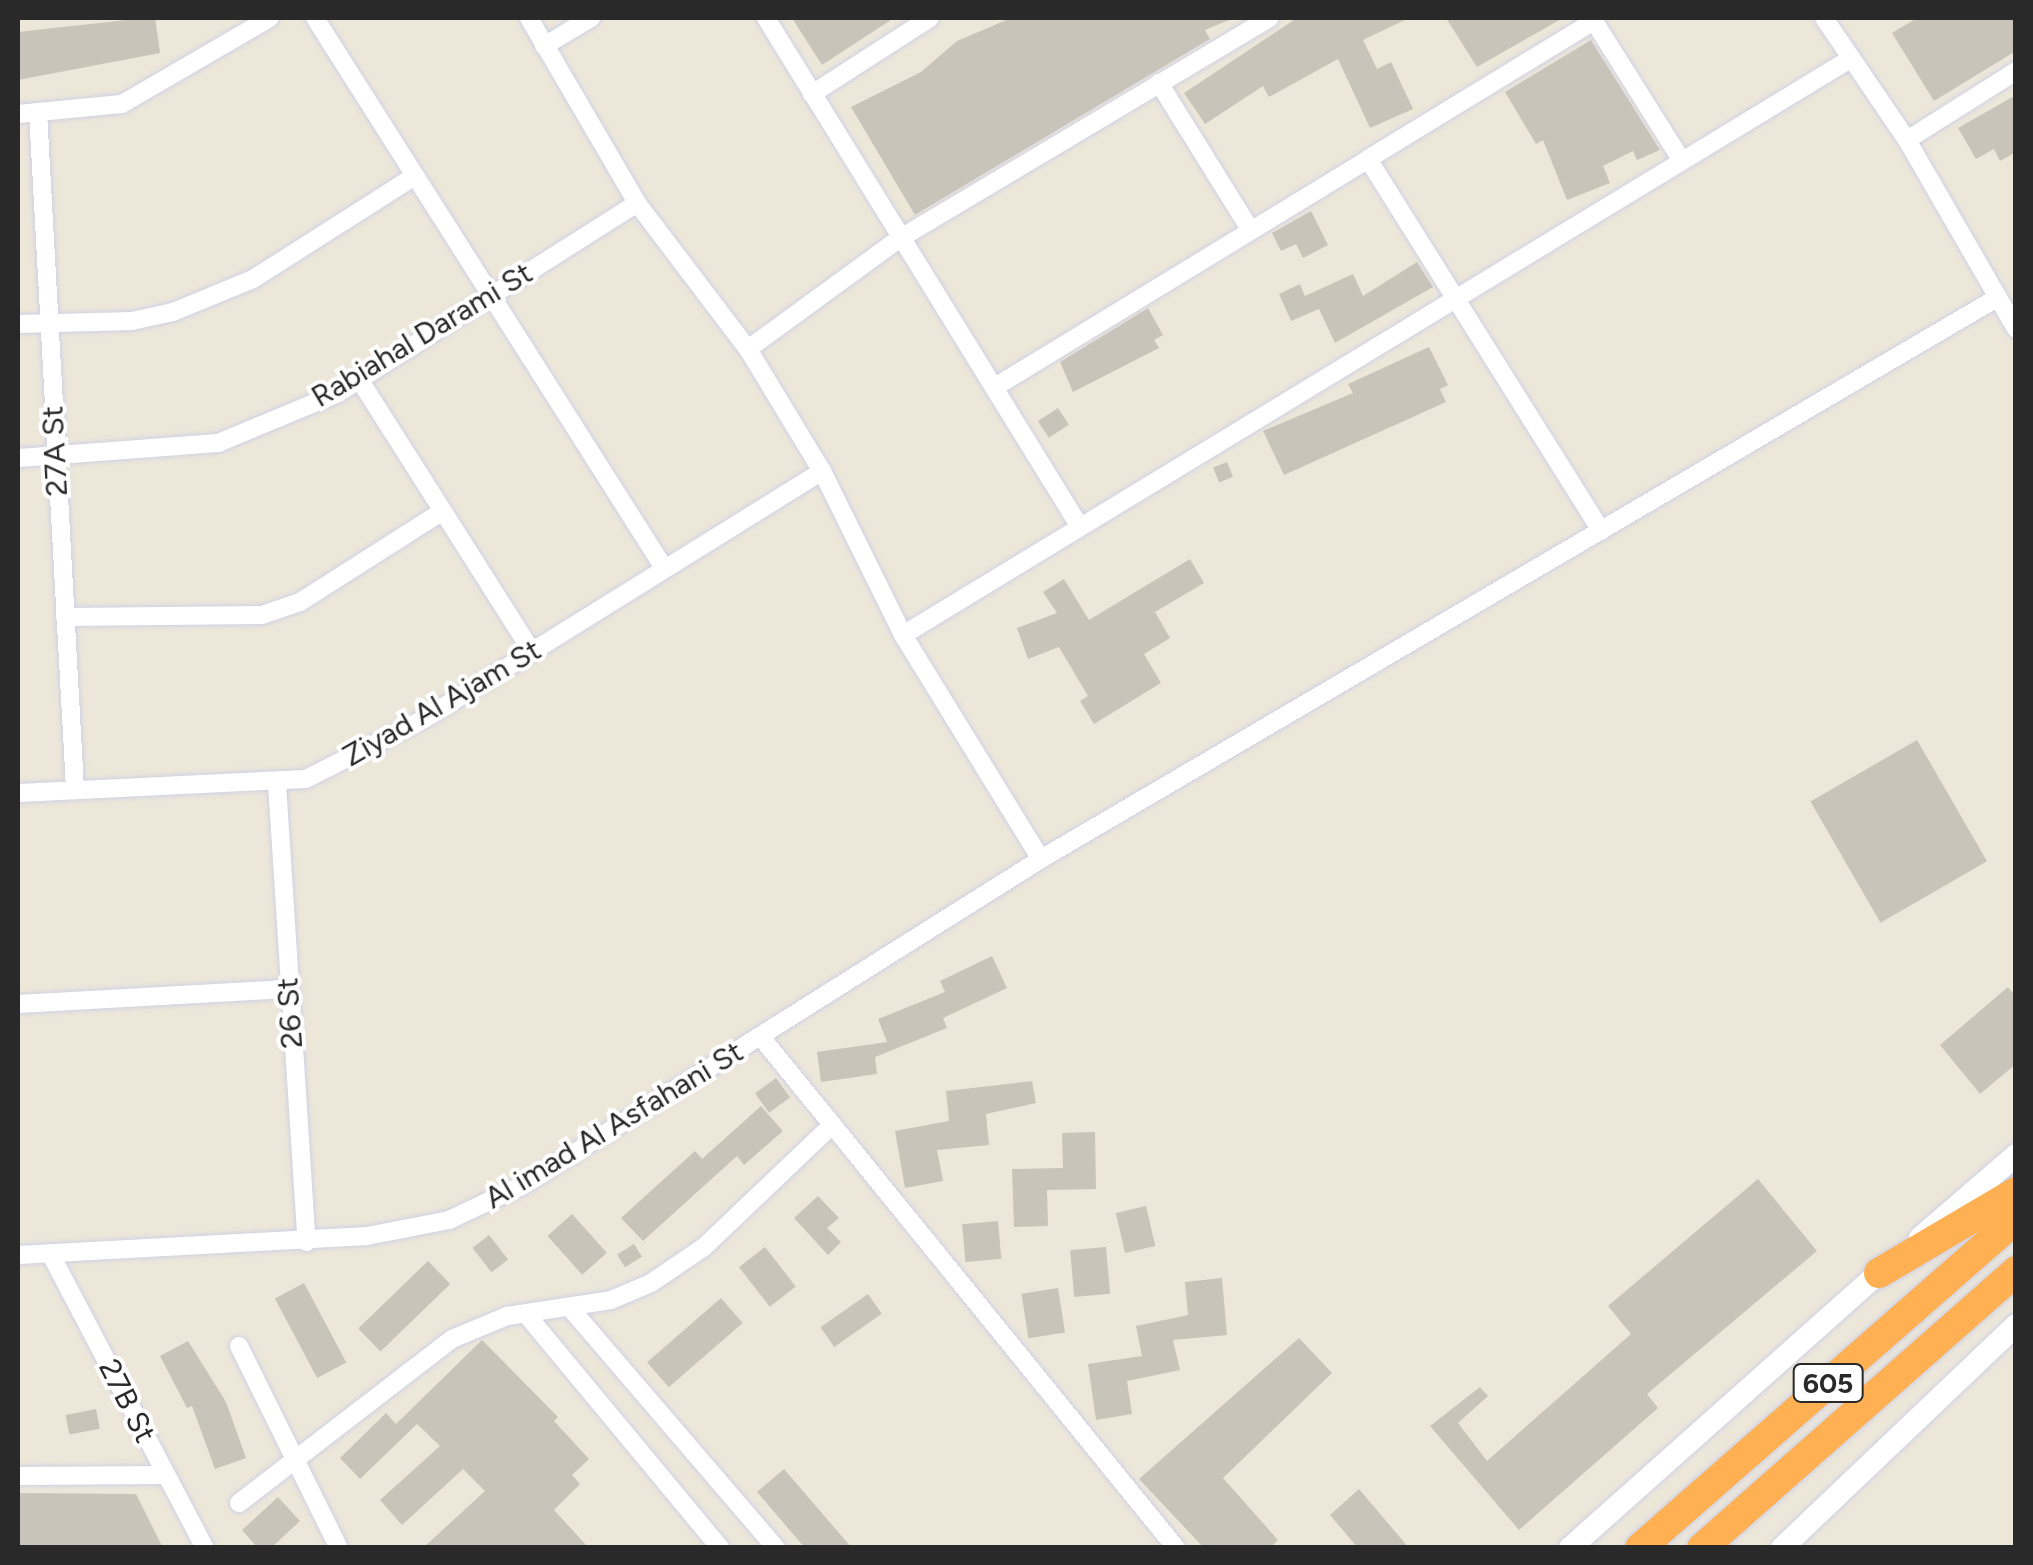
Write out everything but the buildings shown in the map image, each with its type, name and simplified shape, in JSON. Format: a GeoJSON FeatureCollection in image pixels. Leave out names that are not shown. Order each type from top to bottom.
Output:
{"type":"FeatureCollection","features":[{"type":"Feature","properties":{"kind":"highway"},"geometry":{"type":"LineString","coordinates":[[1880,1273],[2016,1192]]}},
{"type":"Feature","properties":{"kind":"highway","name":"605"},"geometry":{"type":"LineString","coordinates":[[1640,1548],[2016,1218]]}},
{"type":"Feature","properties":{"kind":"highway","name":"605"},"geometry":{"type":"LineString","coordinates":[[1702,1548],[2016,1270]]}},
{"type":"Feature","properties":{"kind":"main road"},"geometry":{"type":"LineString","coordinates":[[1570,1548],[2016,1155]]}},
{"type":"Feature","properties":{"kind":"main road"},"geometry":{"type":"LineString","coordinates":[[1782,1548],[2016,1325]]}},
{"type":"Feature","properties":{"kind":"street"},"geometry":{"type":"LineString","coordinates":[[18,114],[122,104],[270,18]]}},
{"type":"Feature","properties":{"kind":"street"},"geometry":{"type":"LineString","coordinates":[[315,18],[487,298],[664,568]]}},
{"type":"Feature","properties":{"kind":"street"},"geometry":{"type":"LineString","coordinates":[[528,18],[637,203],[748,348],[822,471],[903,635],[1041,859]]}},
{"type":"Feature","properties":{"kind":"street"},"geometry":{"type":"LineString","coordinates":[[544,46],[591,18]]}},
{"type":"Feature","properties":{"kind":"street"},"geometry":{"type":"LineString","coordinates":[[766,18],[1080,527]]}},
{"type":"Feature","properties":{"kind":"street"},"geometry":{"type":"LineString","coordinates":[[812,94],[930,18]]}},
{"type":"Feature","properties":{"kind":"street"},"geometry":{"type":"LineString","coordinates":[[748,348],[900,239],[1268,18]]}},
{"type":"Feature","properties":{"kind":"street"},"geometry":{"type":"LineString","coordinates":[[1824,18],[1906,140],[2016,329]]}},
{"type":"Feature","properties":{"kind":"street"},"geometry":{"type":"LineString","coordinates":[[995,388],[1593,19],[1682,161]]}},
{"type":"Feature","properties":{"kind":"street"},"geometry":{"type":"LineString","coordinates":[[903,635],[1850,59]]}},
{"type":"Feature","properties":{"kind":"street"},"geometry":{"type":"LineString","coordinates":[[1906,140],[2016,71]]}},
{"type":"Feature","properties":{"kind":"street"},"geometry":{"type":"LineString","coordinates":[[1158,83],[1251,231]]}},
{"type":"Feature","properties":{"kind":"street","name":"27A St"},"geometry":{"type":"LineString","coordinates":[[38,112],[74,790]]}},
{"type":"Feature","properties":{"kind":"street"},"geometry":{"type":"LineString","coordinates":[[1368,159],[1601,531]]}},
{"type":"Feature","properties":{"kind":"street"},"geometry":{"type":"LineString","coordinates":[[18,324],[132,321],[210,297],[253,279],[413,178]]}},
{"type":"Feature","properties":{"kind":"street","name":"Rabiahal Darami St"},"geometry":{"type":"LineString","coordinates":[[18,458],[218,443],[359,379],[637,203]]}},
{"type":"Feature","properties":{"kind":"street","name":"Al imad Al Asfahani St"},"geometry":{"type":"LineString","coordinates":[[18,1255],[307,1242],[448,1220],[524,1184],[1041,859],[1997,298]]}},
{"type":"Feature","properties":{"kind":"street"},"geometry":{"type":"LineString","coordinates":[[359,379],[532,652]]}},
{"type":"Feature","properties":{"kind":"street","name":"Ziyad Al Ajam St"},"geometry":{"type":"LineString","coordinates":[[18,793],[306,780],[424,719],[822,471]]}},
{"type":"Feature","properties":{"kind":"street"},"geometry":{"type":"LineString","coordinates":[[64,617],[262,615],[300,602],[442,511]]}},
{"type":"Feature","properties":{"kind":"street","name":"26 St"},"geometry":{"type":"LineString","coordinates":[[277,784],[307,1242]]}},
{"type":"Feature","properties":{"kind":"street"},"geometry":{"type":"LineString","coordinates":[[18,1004],[288,989]]}},
{"type":"Feature","properties":{"kind":"street"},"geometry":{"type":"LineString","coordinates":[[761,1038],[1168,1545]]}},
{"type":"Feature","properties":{"kind":"street"},"geometry":{"type":"LineString","coordinates":[[239,1504],[452,1339],[526,1314],[571,1309],[651,1282],[704,1247],[832,1124]]}},
{"type":"Feature","properties":{"kind":"street","name":"27B St"},"geometry":{"type":"LineString","coordinates":[[50,1253],[205,1548]]}},
{"type":"Feature","properties":{"kind":"street"},"geometry":{"type":"LineString","coordinates":[[571,1309],[776,1548]]}},
{"type":"Feature","properties":{"kind":"street"},"geometry":{"type":"LineString","coordinates":[[526,1314],[720,1548]]}},
{"type":"Feature","properties":{"kind":"street"},"geometry":{"type":"LineString","coordinates":[[239,1346],[300,1460],[338,1548]]}},
{"type":"Feature","properties":{"kind":"street"},"geometry":{"type":"LineString","coordinates":[[18,1476],[165,1475]]}}]}
